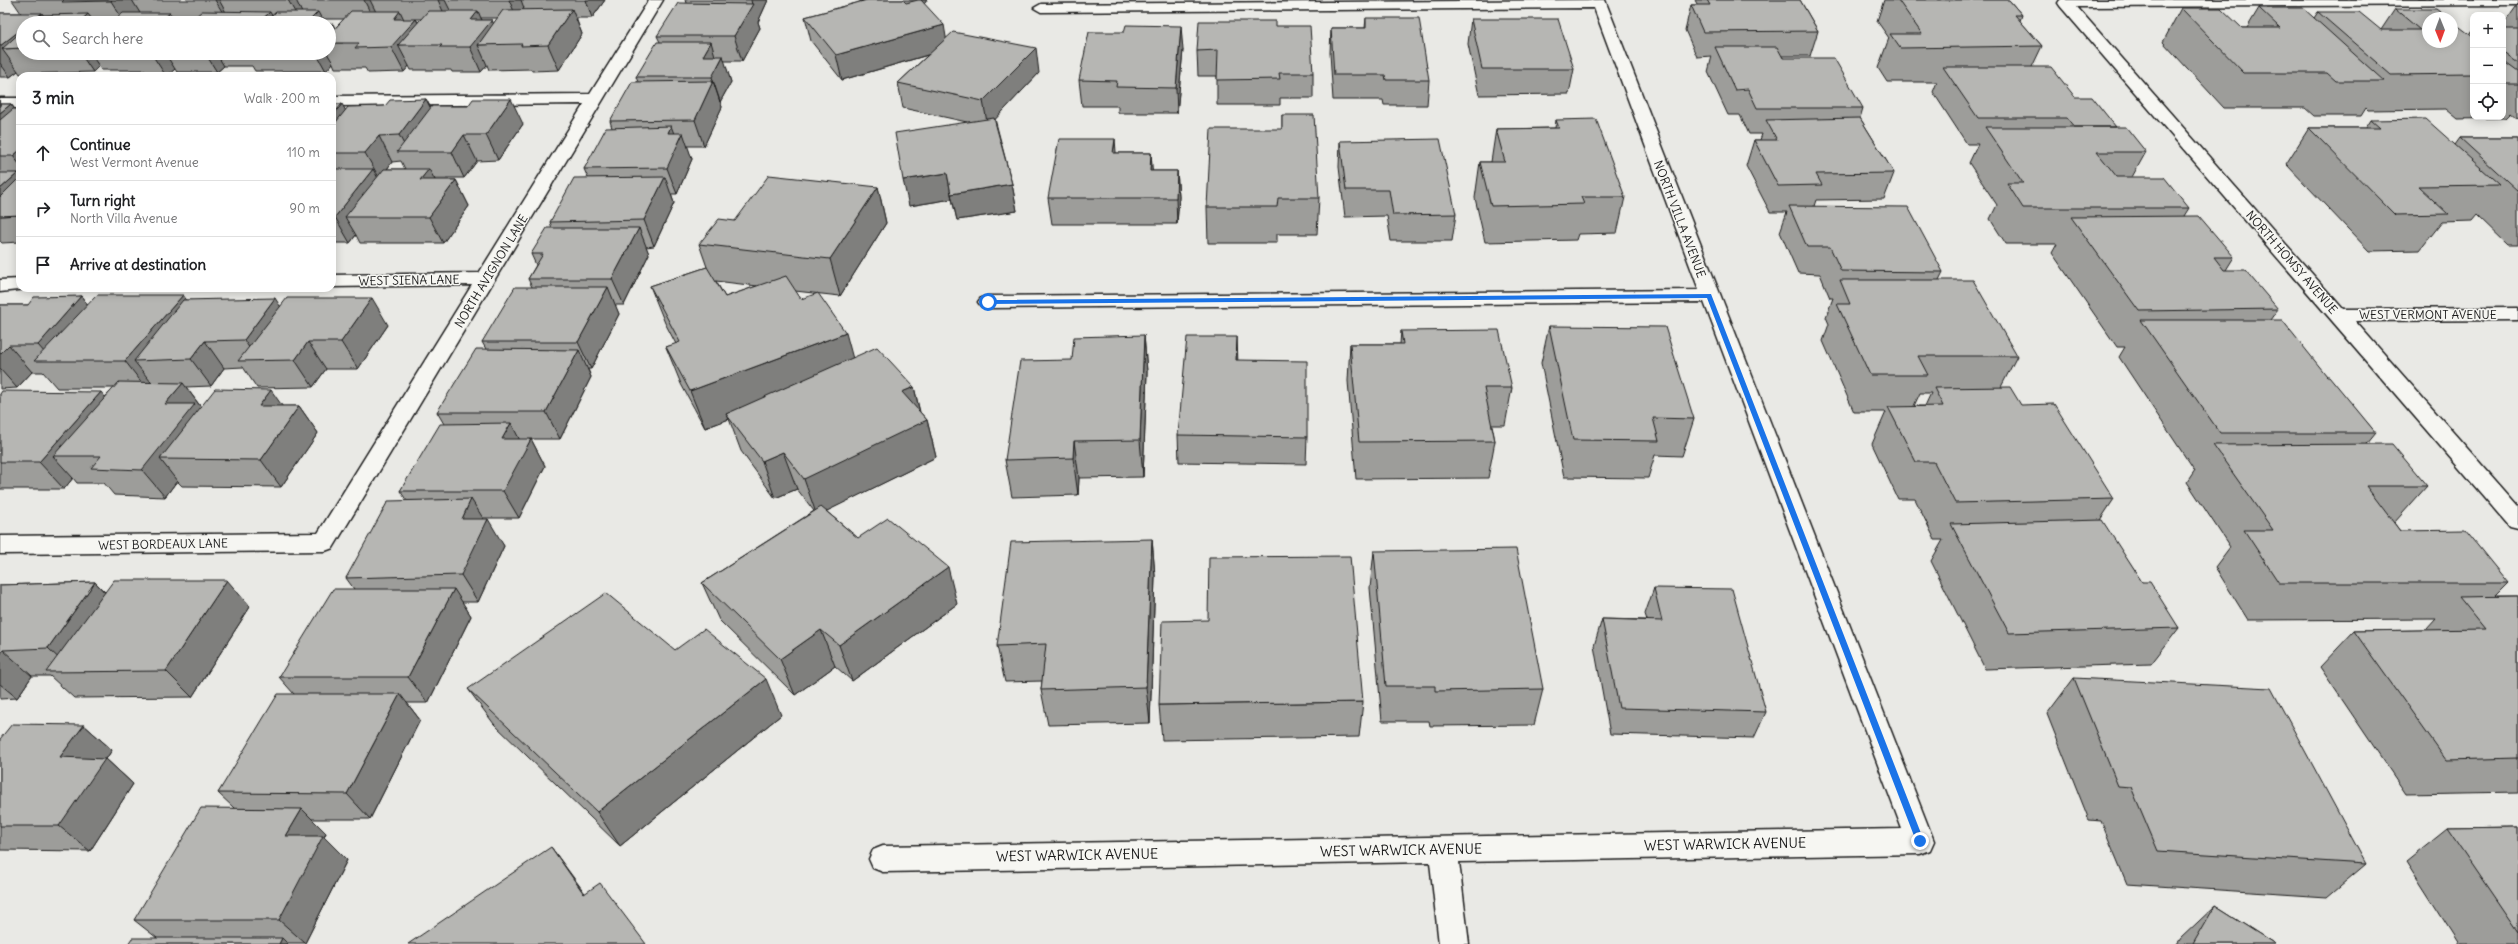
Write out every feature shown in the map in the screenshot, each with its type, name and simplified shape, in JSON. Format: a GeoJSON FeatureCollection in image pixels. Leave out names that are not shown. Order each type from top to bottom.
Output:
{"type":"FeatureCollection","features":[{"type":"Feature","properties":{"kind":"street","name":"NORTH AVIGNON LANE"},"geometry":{"type":"LineString","coordinates":[[325,542],[656,0]]}},
{"type":"Feature","properties":{"kind":"street","name":"NORTH HOMSY AVENUE"},"geometry":{"type":"LineString","coordinates":[[2518,1],[2065,3],[2518,521]]}},
{"type":"Feature","properties":{"kind":"street"},"geometry":{"type":"LineString","coordinates":[[1041,8],[1599,2]]}},
{"type":"Feature","properties":{"kind":"street","name":"NORTH VILLA AVENUE"},"geometry":{"type":"LineString","coordinates":[[1599,2],[1709,296],[1920,841]]}},
{"type":"Feature","properties":{"kind":"street"},"geometry":{"type":"LineString","coordinates":[[336,101],[596,99]]}},
{"type":"Feature","properties":{"kind":"street"},"geometry":{"type":"LineString","coordinates":[[0,103],[16,103]]}},
{"type":"Feature","properties":{"kind":"street","name":"WEST SIENA LANE"},"geometry":{"type":"LineString","coordinates":[[336,281],[486,279]]}},
{"type":"Feature","properties":{"kind":"street"},"geometry":{"type":"LineString","coordinates":[[0,286],[16,285]]}},
{"type":"Feature","properties":{"kind":"street"},"geometry":{"type":"LineString","coordinates":[[988,302],[1709,296]]}},
{"type":"Feature","properties":{"kind":"street","name":"WEST VERMONT AVENUE"},"geometry":{"type":"LineString","coordinates":[[2339,315],[2518,314]]}},
{"type":"Feature","properties":{"kind":"street","name":"WEST BORDEAUX LANE"},"geometry":{"type":"LineString","coordinates":[[0,545],[325,542]]}},
{"type":"Feature","properties":{"kind":"street","name":"WEST WARWICK AVENUE"},"geometry":{"type":"LineString","coordinates":[[883,859],[1920,841]]}},
{"type":"Feature","properties":{"kind":"street"},"geometry":{"type":"LineString","coordinates":[[1443,849],[1454,944]]}},
{"type":"Feature","properties":{"kind":"building"},"geometry":{"type":"Polygon","coordinates":[[[64,0],[112,0],[62,2],[64,0]]]}},
{"type":"Feature","properties":{"kind":"building"},"geometry":{"type":"Polygon","coordinates":[[[867,0],[903,0],[906,3],[921,0],[944,25],[836,55],[805,17],[867,0]]]}},
{"type":"Feature","properties":{"kind":"building"},"geometry":{"type":"Polygon","coordinates":[[[1707,0],[1800,0],[1818,31],[1703,32],[1691,5],[1710,5],[1707,0]]]}},
{"type":"Feature","properties":{"kind":"building"},"geometry":{"type":"Polygon","coordinates":[[[1898,0],[2009,0],[2022,15],[2015,15],[2042,46],[1900,48],[1890,34],[1922,34],[1898,0]]]}},
{"type":"Feature","properties":{"kind":"building"},"geometry":{"type":"Polygon","coordinates":[[[678,3],[753,4],[734,36],[657,36],[678,3]]]}},
{"type":"Feature","properties":{"kind":"building"},"geometry":{"type":"Polygon","coordinates":[[[2181,8],[2221,8],[2242,28],[2280,28],[2259,8],[2303,8],[2384,81],[2336,81],[2327,73],[2244,73],[2181,8]]]}},
{"type":"Feature","properties":{"kind":"building"},"geometry":{"type":"Polygon","coordinates":[[[572,9],[548,45],[478,45],[503,10],[572,9]]]}},
{"type":"Feature","properties":{"kind":"building"},"geometry":{"type":"Polygon","coordinates":[[[2395,9],[2436,9],[2440,12],[2422,12],[2422,48],[2458,48],[2458,26],[2470,35],[2470,74],[2391,75],[2318,12],[2359,12],[2381,30],[2420,30],[2395,9]]]}},
{"type":"Feature","properties":{"kind":"building"},"geometry":{"type":"Polygon","coordinates":[[[202,11],[270,12],[266,16],[196,16],[202,11]]]}},
{"type":"Feature","properties":{"kind":"building"},"geometry":{"type":"Polygon","coordinates":[[[351,11],[400,11],[394,19],[416,19],[391,47],[355,48],[359,43],[336,43],[336,27],[351,11]]]}},
{"type":"Feature","properties":{"kind":"building"},"geometry":{"type":"Polygon","coordinates":[[[428,11],[478,11],[471,20],[492,20],[470,47],[440,47],[442,45],[398,45],[428,11]]]}},
{"type":"Feature","properties":{"kind":"building"},"geometry":{"type":"Polygon","coordinates":[[[276,12],[318,12],[314,16],[272,16],[276,12]]]}},
{"type":"Feature","properties":{"kind":"building"},"geometry":{"type":"Polygon","coordinates":[[[0,13],[42,13],[38,16],[16,16],[16,33],[0,46],[0,13]]]}},
{"type":"Feature","properties":{"kind":"building"},"geometry":{"type":"Polygon","coordinates":[[[123,13],[170,13],[166,16],[119,16],[123,13]]]}},
{"type":"Feature","properties":{"kind":"building"},"geometry":{"type":"Polygon","coordinates":[[[88,14],[86,16],[40,16],[88,14]]]}},
{"type":"Feature","properties":{"kind":"building"},"geometry":{"type":"Polygon","coordinates":[[[1366,18],[1419,18],[1429,80],[1386,80],[1385,75],[1334,75],[1331,28],[1366,28],[1366,18]]]}},
{"type":"Feature","properties":{"kind":"building"},"geometry":{"type":"Polygon","coordinates":[[[1471,19],[1558,19],[1574,69],[1482,69],[1471,19]]]}},
{"type":"Feature","properties":{"kind":"building"},"geometry":{"type":"Polygon","coordinates":[[[1199,21],[1276,21],[1276,26],[1310,26],[1313,73],[1279,73],[1280,79],[1217,80],[1218,50],[1197,51],[1199,21]]]}},
{"type":"Feature","properties":{"kind":"building"},"geometry":{"type":"Polygon","coordinates":[[[1126,25],[1181,26],[1176,88],[1116,87],[1117,81],[1079,80],[1089,32],[1124,32],[1126,25]]]}},
{"type":"Feature","properties":{"kind":"building"},"geometry":{"type":"Polygon","coordinates":[[[2506,29],[2518,29],[2518,63],[2506,54],[2506,29]]]}},
{"type":"Feature","properties":{"kind":"building"},"geometry":{"type":"Polygon","coordinates":[[[953,32],[1036,48],[983,101],[898,83],[953,32]]]}},
{"type":"Feature","properties":{"kind":"building"},"geometry":{"type":"Polygon","coordinates":[[[16,36],[16,48],[2,49],[16,36]]]}},
{"type":"Feature","properties":{"kind":"building"},"geometry":{"type":"Polygon","coordinates":[[[657,42],[711,42],[703,56],[723,56],[712,77],[636,77],[657,42]]]}},
{"type":"Feature","properties":{"kind":"building"},"geometry":{"type":"Polygon","coordinates":[[[1715,47],[1777,47],[1783,58],[1834,58],[1863,108],[1757,108],[1748,89],[1735,90],[1715,47]]]}},
{"type":"Feature","properties":{"kind":"building"},"geometry":{"type":"Polygon","coordinates":[[[2506,63],[2518,72],[2518,84],[2506,84],[2506,63]]]}},
{"type":"Feature","properties":{"kind":"building"},"geometry":{"type":"Polygon","coordinates":[[[1943,67],[2051,67],[2075,97],[2092,97],[2116,127],[2074,127],[2067,118],[1978,118],[1943,67]]]}},
{"type":"Feature","properties":{"kind":"building"},"geometry":{"type":"Polygon","coordinates":[[[713,81],[695,120],[610,121],[632,82],[713,81]]]}},
{"type":"Feature","properties":{"kind":"building"},"geometry":{"type":"Polygon","coordinates":[[[426,99],[399,135],[379,136],[365,153],[336,153],[336,122],[348,107],[385,106],[390,100],[426,99]]]}},
{"type":"Feature","properties":{"kind":"building"},"geometry":{"type":"Polygon","coordinates":[[[473,99],[511,99],[486,135],[464,135],[452,152],[397,152],[432,106],[468,106],[473,99]]]}},
{"type":"Feature","properties":{"kind":"building"},"geometry":{"type":"Polygon","coordinates":[[[0,104],[11,104],[0,113],[0,104]]]}},
{"type":"Feature","properties":{"kind":"building"},"geometry":{"type":"Polygon","coordinates":[[[336,104],[342,104],[336,111],[336,104]]]}},
{"type":"Feature","properties":{"kind":"building"},"geometry":{"type":"Polygon","coordinates":[[[13,109],[16,109],[16,153],[13,156],[0,156],[0,120],[13,109]]]}},
{"type":"Feature","properties":{"kind":"building"},"geometry":{"type":"Polygon","coordinates":[[[1282,115],[1314,115],[1319,198],[1278,198],[1277,207],[1207,207],[1211,129],[1282,129],[1282,115]]]}},
{"type":"Feature","properties":{"kind":"building"},"geometry":{"type":"Polygon","coordinates":[[[994,118],[1012,184],[951,194],[947,173],[903,180],[895,133],[994,118]]]}},
{"type":"Feature","properties":{"kind":"building"},"geometry":{"type":"Polygon","coordinates":[[[1860,118],[1894,173],[1816,174],[1822,185],[1778,186],[1754,140],[1777,140],[1766,120],[1860,118]]]}},
{"type":"Feature","properties":{"kind":"building"},"geometry":{"type":"Polygon","coordinates":[[[1596,119],[1625,197],[1581,197],[1584,204],[1491,206],[1480,162],[1505,162],[1496,129],[1559,128],[1556,120],[1596,119]]]}},
{"type":"Feature","properties":{"kind":"building"},"geometry":{"type":"Polygon","coordinates":[[[2426,119],[2500,185],[2418,186],[2448,214],[2395,215],[2309,128],[2380,128],[2371,120],[2426,119]]]}},
{"type":"Feature","properties":{"kind":"building"},"geometry":{"type":"Polygon","coordinates":[[[671,126],[668,133],[683,133],[667,168],[584,169],[606,128],[671,126]]]}},
{"type":"Feature","properties":{"kind":"building"},"geometry":{"type":"Polygon","coordinates":[[[1985,127],[2126,127],[2146,152],[2097,152],[2117,177],[2164,177],[2189,208],[2023,208],[2007,183],[2023,183],[1985,127]]]}},
{"type":"Feature","properties":{"kind":"building"},"geometry":{"type":"Polygon","coordinates":[[[2460,138],[2518,138],[2518,191],[2460,138]]]}},
{"type":"Feature","properties":{"kind":"building"},"geometry":{"type":"Polygon","coordinates":[[[1059,139],[1115,139],[1113,153],[1151,153],[1150,171],[1177,171],[1176,198],[1048,198],[1059,139]]]}},
{"type":"Feature","properties":{"kind":"building"},"geometry":{"type":"Polygon","coordinates":[[[1440,139],[1456,214],[1393,215],[1389,190],[1346,190],[1340,141],[1440,139]]]}},
{"type":"Feature","properties":{"kind":"building"},"geometry":{"type":"Polygon","coordinates":[[[336,169],[373,169],[336,216],[336,169]]]}},
{"type":"Feature","properties":{"kind":"building"},"geometry":{"type":"Polygon","coordinates":[[[384,169],[429,169],[420,180],[456,180],[429,217],[345,217],[384,169]]]}},
{"type":"Feature","properties":{"kind":"building"},"geometry":{"type":"Polygon","coordinates":[[[0,173],[16,173],[16,175],[0,189],[0,173]]]}},
{"type":"Feature","properties":{"kind":"building"},"geometry":{"type":"Polygon","coordinates":[[[769,175],[878,187],[830,259],[699,244],[719,219],[735,221],[769,175]]]}},
{"type":"Feature","properties":{"kind":"building"},"geometry":{"type":"Polygon","coordinates":[[[665,177],[644,220],[550,222],[574,178],[665,177]]]}},
{"type":"Feature","properties":{"kind":"building"},"geometry":{"type":"Polygon","coordinates":[[[16,181],[16,215],[0,216],[0,197],[16,181]]]}},
{"type":"Feature","properties":{"kind":"building"},"geometry":{"type":"Polygon","coordinates":[[[1789,206],[1908,207],[1943,272],[1841,271],[1830,247],[1807,247],[1789,206]]]}},
{"type":"Feature","properties":{"kind":"building"},"geometry":{"type":"Polygon","coordinates":[[[2199,216],[2234,257],[2214,257],[2224,270],[2245,270],[2278,309],[2139,311],[2071,217],[2199,216]]]}},
{"type":"Feature","properties":{"kind":"building"},"geometry":{"type":"Polygon","coordinates":[[[547,228],[639,228],[612,279],[528,279],[543,254],[531,254],[547,228]]]}},
{"type":"Feature","properties":{"kind":"building"},"geometry":{"type":"Polygon","coordinates":[[[707,267],[725,297],[786,276],[801,299],[818,293],[846,333],[690,391],[666,347],[680,342],[650,286],[707,267]]]}},
{"type":"Feature","properties":{"kind":"building"},"geometry":{"type":"Polygon","coordinates":[[[1840,280],[1973,280],[2017,356],[1918,356],[1928,375],[1870,375],[1837,304],[1850,304],[1840,280]]]}},
{"type":"Feature","properties":{"kind":"building"},"geometry":{"type":"Polygon","coordinates":[[[515,287],[608,287],[578,342],[482,342],[515,287]]]}},
{"type":"Feature","properties":{"kind":"building"},"geometry":{"type":"Polygon","coordinates":[[[97,295],[183,295],[125,361],[34,361],[97,295]]]}},
{"type":"Feature","properties":{"kind":"building"},"geometry":{"type":"Polygon","coordinates":[[[81,296],[38,345],[9,345],[0,354],[0,305],[28,305],[34,297],[81,296]]]}},
{"type":"Feature","properties":{"kind":"building"},"geometry":{"type":"Polygon","coordinates":[[[275,298],[244,340],[205,341],[191,359],[134,361],[183,300],[275,298]]]}},
{"type":"Feature","properties":{"kind":"building"},"geometry":{"type":"Polygon","coordinates":[[[287,298],[372,298],[341,342],[308,342],[295,360],[238,361],[287,298]]]}},
{"type":"Feature","properties":{"kind":"building"},"geometry":{"type":"Polygon","coordinates":[[[2141,320],[2282,320],[2327,376],[2329,376],[2376,433],[2220,433],[2141,320]]]}},
{"type":"Feature","properties":{"kind":"building"},"geometry":{"type":"Polygon","coordinates":[[[1549,326],[1665,327],[1694,419],[1653,418],[1659,441],[1573,440],[1549,326]]]}},
{"type":"Feature","properties":{"kind":"building"},"geometry":{"type":"Polygon","coordinates":[[[1499,330],[1512,388],[1484,388],[1495,441],[1359,442],[1350,344],[1403,344],[1401,331],[1499,330]]]}},
{"type":"Feature","properties":{"kind":"building"},"geometry":{"type":"Polygon","coordinates":[[[1144,335],[1140,440],[1074,441],[1073,458],[1005,460],[1020,361],[1072,360],[1074,337],[1144,335]]]}},
{"type":"Feature","properties":{"kind":"building"},"geometry":{"type":"Polygon","coordinates":[[[1187,337],[1237,337],[1236,360],[1307,361],[1307,437],[1178,435],[1187,337]]]}},
{"type":"Feature","properties":{"kind":"building"},"geometry":{"type":"Polygon","coordinates":[[[877,347],[914,387],[902,392],[927,420],[804,479],[783,452],[762,461],[726,414],[877,347]]]}},
{"type":"Feature","properties":{"kind":"building"},"geometry":{"type":"Polygon","coordinates":[[[476,349],[579,350],[546,412],[437,412],[476,349]]]}},
{"type":"Feature","properties":{"kind":"building"},"geometry":{"type":"Polygon","coordinates":[[[119,382],[183,383],[165,404],[195,404],[142,470],[91,468],[101,456],[53,456],[119,382]]]}},
{"type":"Feature","properties":{"kind":"building"},"geometry":{"type":"Polygon","coordinates":[[[2010,387],[2021,405],[2054,404],[2114,499],[1955,503],[1934,462],[1916,462],[1888,407],[1943,406],[1934,388],[2010,387]]]}},
{"type":"Feature","properties":{"kind":"building"},"geometry":{"type":"Polygon","coordinates":[[[215,389],[271,390],[259,406],[299,406],[261,460],[160,459],[215,389]]]}},
{"type":"Feature","properties":{"kind":"building"},"geometry":{"type":"Polygon","coordinates":[[[2,391],[101,392],[39,462],[0,462],[0,394],[2,391]]]}},
{"type":"Feature","properties":{"kind":"building"},"geometry":{"type":"Polygon","coordinates":[[[511,423],[502,439],[531,439],[503,491],[400,491],[440,424],[511,423]]]}},
{"type":"Feature","properties":{"kind":"building"},"geometry":{"type":"Polygon","coordinates":[[[2392,444],[2427,486],[2366,486],[2400,531],[2465,530],[2508,583],[2279,583],[2244,530],[2273,530],[2213,445],[2392,444]]]}},
{"type":"Feature","properties":{"kind":"building"},"geometry":{"type":"Polygon","coordinates":[[[471,499],[462,519],[488,519],[461,575],[346,578],[388,501],[471,499]]]}},
{"type":"Feature","properties":{"kind":"building"},"geometry":{"type":"Polygon","coordinates":[[[821,507],[858,538],[888,518],[948,567],[839,645],[821,630],[780,659],[702,583],[821,507]]]}},
{"type":"Feature","properties":{"kind":"building"},"geometry":{"type":"Polygon","coordinates":[[[2102,520],[2142,582],[2150,582],[2179,628],[2009,633],[1951,524],[2102,520]]]}},
{"type":"Feature","properties":{"kind":"building"},"geometry":{"type":"Polygon","coordinates":[[[1152,539],[1146,687],[1041,690],[1046,644],[997,646],[1011,542],[1152,539]]]}},
{"type":"Feature","properties":{"kind":"building"},"geometry":{"type":"Polygon","coordinates":[[[1516,549],[1543,689],[1435,691],[1435,686],[1386,686],[1374,551],[1516,549]]]}},
{"type":"Feature","properties":{"kind":"building"},"geometry":{"type":"Polygon","coordinates":[[[1350,556],[1363,702],[1159,705],[1162,621],[1208,620],[1209,557],[1350,556]]]}},
{"type":"Feature","properties":{"kind":"building"},"geometry":{"type":"Polygon","coordinates":[[[114,580],[227,580],[166,671],[46,672],[114,580]]]}},
{"type":"Feature","properties":{"kind":"building"},"geometry":{"type":"Polygon","coordinates":[[[95,582],[48,648],[3,650],[0,655],[0,585],[95,582]]]}},
{"type":"Feature","properties":{"kind":"building"},"geometry":{"type":"Polygon","coordinates":[[[1654,588],[1732,589],[1766,712],[1619,708],[1602,619],[1662,621],[1654,588]]]}},
{"type":"Feature","properties":{"kind":"building"},"geometry":{"type":"Polygon","coordinates":[[[333,589],[454,589],[408,677],[279,677],[333,589]]]}},
{"type":"Feature","properties":{"kind":"building"},"geometry":{"type":"Polygon","coordinates":[[[606,593],[675,650],[704,629],[766,679],[597,812],[468,689],[606,593]]]}},
{"type":"Feature","properties":{"kind":"building"},"geometry":{"type":"Polygon","coordinates":[[[2518,596],[2518,758],[2446,760],[2354,631],[2485,629],[2459,597],[2518,596]]]}},
{"type":"Feature","properties":{"kind":"building"},"geometry":{"type":"Polygon","coordinates":[[[2074,678],[2271,688],[2366,864],[2158,851],[2131,787],[2118,786],[2074,678]]]}},
{"type":"Feature","properties":{"kind":"building"},"geometry":{"type":"Polygon","coordinates":[[[278,694],[400,694],[347,794],[218,793],[278,694]]]}},
{"type":"Feature","properties":{"kind":"building"},"geometry":{"type":"Polygon","coordinates":[[[12,724],[84,725],[60,757],[105,759],[59,826],[0,826],[0,739],[12,724]]]}},
{"type":"Feature","properties":{"kind":"building"},"geometry":{"type":"Polygon","coordinates":[[[201,808],[302,809],[286,836],[323,836],[279,920],[134,920],[201,808]]]}},
{"type":"Feature","properties":{"kind":"building"},"geometry":{"type":"Polygon","coordinates":[[[2518,827],[2518,932],[2447,828],[2518,827]]]}},
{"type":"Feature","properties":{"kind":"building"},"geometry":{"type":"Polygon","coordinates":[[[551,847],[584,894],[600,883],[646,944],[408,944],[551,847]]]}},
{"type":"Feature","properties":{"kind":"building"},"geometry":{"type":"Polygon","coordinates":[[[2215,906],[2275,944],[2193,944],[2215,906]]]}},
{"type":"Feature","properties":{"kind":"building"},"geometry":{"type":"Polygon","coordinates":[[[132,938],[282,938],[279,944],[128,944],[132,938]]]}},
{"type":"Feature","properties":{"kind":"route"},"geometry":{"type":"LineString","coordinates":[[988,302],[1709,296],[1920,841]]}}]}
